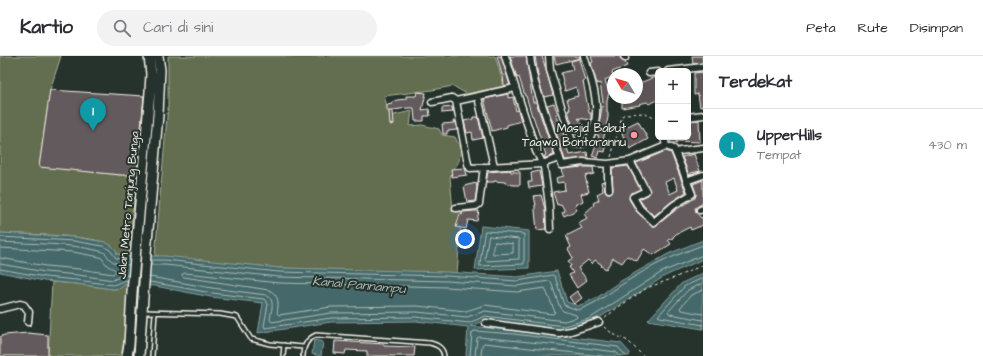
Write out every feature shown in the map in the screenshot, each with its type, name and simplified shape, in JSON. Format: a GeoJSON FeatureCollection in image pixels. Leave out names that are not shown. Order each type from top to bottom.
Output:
{"type":"FeatureCollection","features":[{"type":"Feature","properties":{"kind":"main road","name":"Jalan Metro Tanjung Bunga"},"geometry":{"type":"LineString","coordinates":[[127,356],[136,253],[141,163],[147,98],[151,74],[149,56]]}},
{"type":"Feature","properties":{"kind":"main road","name":"Jalan Metro Tanjung Bunga"},"geometry":{"type":"LineString","coordinates":[[139,356],[158,115],[160,70],[158,56]]}},
{"type":"Feature","properties":{"kind":"street"},"geometry":{"type":"LineString","coordinates":[[505,56],[536,151],[546,176],[550,229]]}},
{"type":"Feature","properties":{"kind":"street"},"geometry":{"type":"LineString","coordinates":[[530,56],[535,84],[560,162],[564,166],[584,162],[606,163],[630,160],[666,146],[674,149],[692,194],[674,205],[654,222],[640,209],[633,197],[646,191],[630,160]]}},
{"type":"Feature","properties":{"kind":"street"},"geometry":{"type":"LineString","coordinates":[[549,56],[550,70],[571,138],[575,144],[585,143],[589,140],[596,119],[596,105],[592,81],[584,56]]}},
{"type":"Feature","properties":{"kind":"street"},"geometry":{"type":"LineString","coordinates":[[691,68],[703,67]]}},
{"type":"Feature","properties":{"kind":"street"},"geometry":{"type":"LineString","coordinates":[[649,73],[655,72]]}},
{"type":"Feature","properties":{"kind":"street"},"geometry":{"type":"LineString","coordinates":[[432,102],[452,98],[456,101],[515,88]]}},
{"type":"Feature","properties":{"kind":"street"},"geometry":{"type":"LineString","coordinates":[[478,97],[494,166]]}},
{"type":"Feature","properties":{"kind":"street"},"geometry":{"type":"LineString","coordinates":[[456,101],[469,166],[471,168],[560,162]]}},
{"type":"Feature","properties":{"kind":"street"},"geometry":{"type":"LineString","coordinates":[[691,117],[703,115]]}},
{"type":"Feature","properties":{"kind":"street"},"geometry":{"type":"LineString","coordinates":[[665,140],[666,146]]}},
{"type":"Feature","properties":{"kind":"street"},"geometry":{"type":"LineString","coordinates":[[680,151],[703,148]]}},
{"type":"Feature","properties":{"kind":"street"},"geometry":{"type":"LineString","coordinates":[[606,163],[609,189]]}},
{"type":"Feature","properties":{"kind":"street"},"geometry":{"type":"LineString","coordinates":[[456,208],[476,206],[479,204],[484,167]]}},
{"type":"Feature","properties":{"kind":"street"},"geometry":{"type":"LineString","coordinates":[[686,181],[703,175]]}},
{"type":"Feature","properties":{"kind":"street"},"geometry":{"type":"LineString","coordinates":[[0,309],[20,304],[24,305],[29,312],[28,322]]}},
{"type":"Feature","properties":{"kind":"street"},"geometry":{"type":"LineString","coordinates":[[486,323],[559,333],[571,331],[599,322]]}},
{"type":"Feature","properties":{"kind":"lane"},"geometry":{"type":"LineString","coordinates":[[142,312],[220,314],[237,317],[251,339],[270,344],[303,347]]}},
{"type":"Feature","properties":{"kind":"lane"},"geometry":{"type":"LineString","coordinates":[[152,356],[155,313]]}},
{"type":"Feature","properties":{"kind":"lane"},"geometry":{"type":"LineString","coordinates":[[303,356],[303,347],[311,337],[316,335],[430,343],[437,345],[443,351],[444,356]]}},
{"type":"Feature","properties":{"kind":"lane"},"geometry":{"type":"LineString","coordinates":[[283,356],[284,346]]}},
{"type":"Feature","properties":{"kind":"path"},"geometry":{"type":"LineString","coordinates":[[606,163],[622,116],[625,114],[644,113],[655,118]]}},
{"type":"Feature","properties":{"kind":"path"},"geometry":{"type":"LineString","coordinates":[[643,356],[628,341],[613,334],[599,322],[647,288],[703,265]]}},
{"type":"Feature","properties":{"kind":"green space"},"geometry":{"type":"Polygon","coordinates":[[[0,56],[61,56],[50,90],[39,166],[121,175],[137,175],[128,256],[117,254],[114,248],[110,245],[92,239],[66,236],[0,233],[0,56]]]}},
{"type":"Feature","properties":{"kind":"green space"},"geometry":{"type":"Polygon","coordinates":[[[168,56],[495,56],[504,86],[467,94],[453,86],[384,96],[390,116],[412,111],[410,126],[422,125],[439,129],[442,135],[455,137],[461,149],[459,161],[450,177],[453,211],[462,212],[457,273],[279,268],[155,256],[168,105],[168,56]]]}},
{"type":"Feature","properties":{"kind":"green space"},"geometry":{"type":"Polygon","coordinates":[[[52,282],[113,289],[121,288],[125,284],[129,284],[123,356],[48,356],[52,282]]]}},
{"type":"Feature","properties":{"kind":"water"},"geometry":{"type":"Polygon","coordinates":[[[481,226],[529,231],[529,268],[475,270],[481,226]]]}},
{"type":"Feature","properties":{"kind":"water","name":"Kanal Pannampu"},"geometry":{"type":"Polygon","coordinates":[[[0,233],[74,237],[105,242],[116,250],[117,254],[128,256],[165,256],[279,268],[447,272],[517,277],[557,271],[567,302],[578,306],[598,297],[619,282],[668,254],[703,240],[703,259],[665,276],[591,323],[565,330],[486,320],[470,326],[621,343],[630,353],[629,356],[466,356],[468,327],[416,321],[331,322],[258,333],[263,303],[211,297],[155,286],[125,284],[121,288],[113,289],[44,281],[0,272],[0,233]]]}},
{"type":"Feature","properties":{"kind":"water"},"geometry":{"type":"Polygon","coordinates":[[[703,273],[703,329],[648,320],[682,283],[703,273]]]}},
{"type":"Feature","properties":{"kind":"water"},"geometry":{"type":"Polygon","coordinates":[[[314,340],[323,342],[321,356],[312,354],[314,340]]]}},
{"type":"Feature","properties":{"kind":"building"},"geometry":{"type":"Polygon","coordinates":[[[497,56],[501,56],[510,85],[504,86],[503,75],[497,56]]]}},
{"type":"Feature","properties":{"kind":"building"},"geometry":{"type":"Polygon","coordinates":[[[510,56],[526,56],[533,102],[536,102],[554,155],[545,158],[544,156],[546,155],[533,116],[519,77],[517,78],[510,56]]]}},
{"type":"Feature","properties":{"kind":"building"},"geometry":{"type":"Polygon","coordinates":[[[535,56],[542,56],[553,95],[544,97],[539,82],[535,56]]]}},
{"type":"Feature","properties":{"kind":"building"},"geometry":{"type":"Polygon","coordinates":[[[554,56],[580,56],[580,58],[556,64],[554,56]]]}},
{"type":"Feature","properties":{"kind":"building"},"geometry":{"type":"Polygon","coordinates":[[[591,56],[620,56],[621,60],[625,62],[627,66],[622,68],[607,68],[607,79],[605,80],[607,86],[608,117],[602,146],[606,147],[605,152],[600,151],[598,158],[592,156],[599,136],[597,135],[603,102],[600,83],[598,84],[596,81],[591,63],[593,62],[591,56]]]}},
{"type":"Feature","properties":{"kind":"building"},"geometry":{"type":"Polygon","coordinates":[[[692,56],[702,56],[703,63],[693,64],[692,56]]]}},
{"type":"Feature","properties":{"kind":"building"},"geometry":{"type":"Polygon","coordinates":[[[579,59],[585,81],[583,81],[589,113],[591,113],[591,120],[578,118],[587,131],[576,135],[568,110],[570,110],[567,99],[578,96],[576,87],[565,91],[561,73],[573,70],[571,61],[579,59]]]}},
{"type":"Feature","properties":{"kind":"building"},"geometry":{"type":"Polygon","coordinates":[[[703,72],[703,106],[700,107],[698,94],[694,95],[694,73],[703,72]]]}},
{"type":"Feature","properties":{"kind":"building"},"geometry":{"type":"Polygon","coordinates":[[[655,77],[655,101],[649,104],[647,102],[643,103],[643,82],[655,77]]]}},
{"type":"Feature","properties":{"kind":"building"},"geometry":{"type":"Polygon","coordinates":[[[50,90],[144,96],[137,175],[121,175],[39,167],[50,90]]]}},
{"type":"Feature","properties":{"kind":"building"},"geometry":{"type":"Polygon","coordinates":[[[417,92],[426,93],[422,110],[429,109],[430,116],[424,116],[424,121],[415,121],[414,108],[387,111],[387,105],[392,104],[392,102],[397,100],[406,99],[406,96],[416,96],[417,92]]]}},
{"type":"Feature","properties":{"kind":"building"},"geometry":{"type":"Polygon","coordinates":[[[508,94],[508,98],[513,97],[516,111],[518,110],[521,121],[492,131],[484,99],[508,94]]]}},
{"type":"Feature","properties":{"kind":"building"},"geometry":{"type":"Polygon","coordinates":[[[554,103],[569,155],[587,152],[588,158],[565,160],[547,105],[554,103]]]}},
{"type":"Feature","properties":{"kind":"building"},"geometry":{"type":"Polygon","coordinates":[[[622,104],[640,105],[622,108],[622,104]]]}},
{"type":"Feature","properties":{"kind":"building"},"geometry":{"type":"Polygon","coordinates":[[[452,107],[453,112],[442,113],[442,108],[452,107]]]}},
{"type":"Feature","properties":{"kind":"building"},"geometry":{"type":"Polygon","coordinates":[[[389,111],[393,111],[394,124],[390,125],[389,111]]]}},
{"type":"Feature","properties":{"kind":"building"},"geometry":{"type":"Polygon","coordinates":[[[473,117],[478,117],[483,138],[473,140],[472,132],[467,133],[464,121],[473,119],[473,117]]]}},
{"type":"Feature","properties":{"kind":"building"},"geometry":{"type":"Polygon","coordinates":[[[699,120],[700,142],[676,141],[677,143],[671,143],[670,140],[691,140],[691,121],[699,120]]]}},
{"type":"Feature","properties":{"kind":"building"},"geometry":{"type":"Polygon","coordinates":[[[453,121],[455,121],[457,130],[447,131],[447,134],[443,134],[442,124],[454,123],[453,121]]]}},
{"type":"Feature","properties":{"kind":"building","name":"Masjid Babut Taqwa Bontorannu"},"geometry":{"type":"Polygon","coordinates":[[[638,121],[648,139],[630,149],[620,130],[638,121]]]}},
{"type":"Feature","properties":{"kind":"building"},"geometry":{"type":"Polygon","coordinates":[[[666,151],[671,153],[686,192],[654,216],[639,199],[648,195],[650,191],[636,163],[666,151]],[[674,178],[665,182],[670,194],[678,190],[674,178]]]}},
{"type":"Feature","properties":{"kind":"building"},"geometry":{"type":"Polygon","coordinates":[[[694,154],[700,171],[689,175],[682,157],[694,154]]]}},
{"type":"Feature","properties":{"kind":"building"},"geometry":{"type":"Polygon","coordinates":[[[628,166],[640,189],[630,194],[629,199],[637,212],[653,226],[657,225],[677,209],[695,198],[696,194],[693,184],[703,180],[703,203],[695,208],[696,212],[701,218],[703,217],[703,225],[691,230],[690,227],[676,234],[673,238],[668,240],[671,244],[653,255],[644,249],[637,261],[627,256],[622,263],[613,258],[606,269],[595,260],[592,264],[588,260],[578,268],[587,280],[577,288],[569,275],[573,273],[569,267],[571,266],[568,261],[573,258],[568,249],[571,247],[566,236],[582,228],[578,223],[587,218],[584,214],[594,205],[593,203],[599,200],[597,194],[603,191],[601,182],[604,181],[605,190],[607,193],[613,191],[612,168],[628,166]]]}},
{"type":"Feature","properties":{"kind":"building"},"geometry":{"type":"Polygon","coordinates":[[[593,167],[594,174],[585,176],[589,192],[581,194],[583,201],[575,205],[577,210],[564,216],[562,212],[565,211],[561,204],[557,205],[553,192],[565,190],[564,182],[557,183],[556,178],[564,176],[562,169],[593,167]]]}},
{"type":"Feature","properties":{"kind":"building"},"geometry":{"type":"Polygon","coordinates":[[[465,168],[467,175],[452,177],[451,169],[465,168]]]}},
{"type":"Feature","properties":{"kind":"building"},"geometry":{"type":"Polygon","coordinates":[[[510,170],[511,172],[520,172],[520,185],[494,181],[486,182],[488,172],[510,170]]]}},
{"type":"Feature","properties":{"kind":"building"},"geometry":{"type":"Polygon","coordinates":[[[539,171],[542,186],[529,188],[528,182],[532,182],[531,173],[539,171]]]}},
{"type":"Feature","properties":{"kind":"building"},"geometry":{"type":"Polygon","coordinates":[[[476,183],[477,187],[475,201],[467,202],[464,186],[476,183]]]}},
{"type":"Feature","properties":{"kind":"building"},"geometry":{"type":"Polygon","coordinates":[[[541,195],[545,209],[546,229],[537,230],[535,211],[536,205],[534,196],[541,195]]]}},
{"type":"Feature","properties":{"kind":"building"},"geometry":{"type":"Polygon","coordinates":[[[479,211],[477,221],[468,220],[466,229],[456,227],[460,214],[462,215],[463,212],[479,211]]]}},
{"type":"Feature","properties":{"kind":"building"},"geometry":{"type":"Polygon","coordinates":[[[577,291],[582,298],[574,304],[569,297],[577,291]]]}},
{"type":"Feature","properties":{"kind":"building"},"geometry":{"type":"Polygon","coordinates":[[[28,333],[48,335],[48,356],[0,356],[0,337],[4,335],[28,333]]]}},
{"type":"Feature","properties":{"kind":"building"},"geometry":{"type":"Polygon","coordinates":[[[335,341],[384,344],[384,346],[415,347],[414,356],[367,356],[367,351],[346,350],[345,354],[334,353],[335,341]]]}},
{"type":"Feature","properties":{"kind":"place","name":"UpperHills"},"geometry":{"type":"Point","coordinates":[93,131]}},
{"type":"Feature","properties":{"kind":"place","name":"Masjid Babut Taqwa Bontorannu"},"geometry":{"type":"Point","coordinates":[634,135]}}]}
